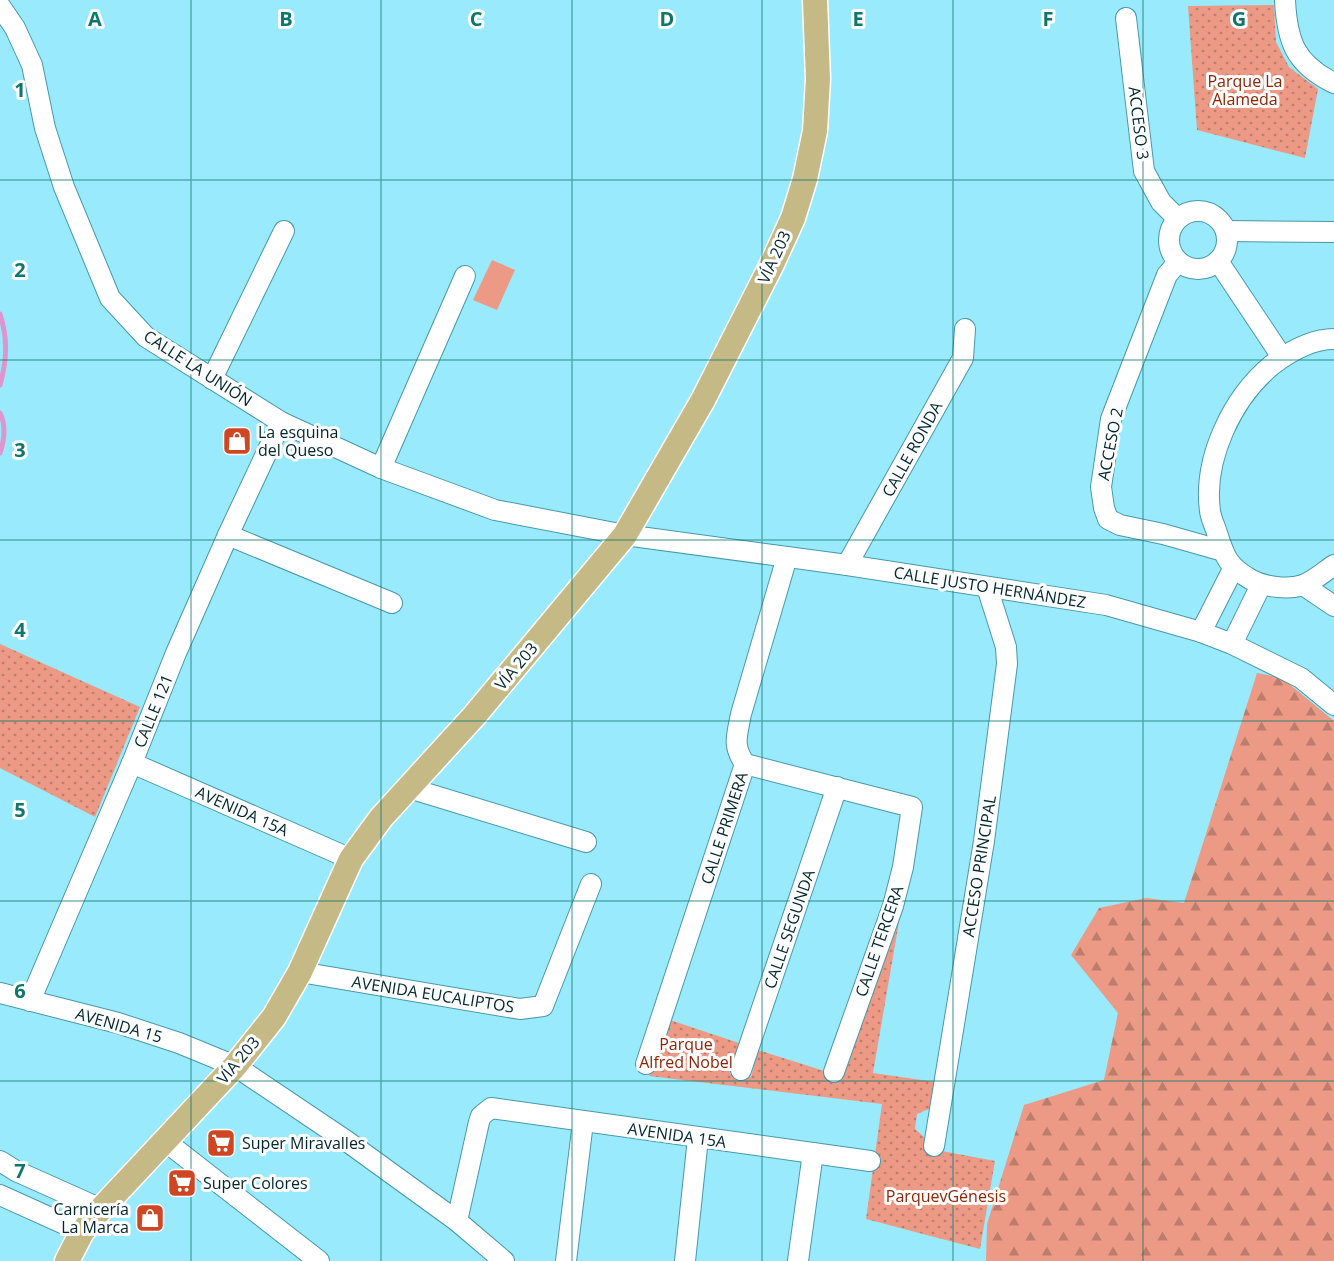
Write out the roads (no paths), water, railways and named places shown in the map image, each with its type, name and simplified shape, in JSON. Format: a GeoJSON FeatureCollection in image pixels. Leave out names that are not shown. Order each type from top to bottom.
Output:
{"type":"FeatureCollection","features":[{"type":"Feature","properties":{"kind":"main road","name":"VÍA 203"},"geometry":{"type":"LineString","coordinates":[[67,1261],[82,1232],[101,1209],[235,1065],[274,1017],[300,972],[351,859],[381,818],[475,715],[625,535],[703,400],[793,218],[805,179],[815,131],[818,79],[815,0]]}},
{"type":"Feature","properties":{"kind":"street"},"geometry":{"type":"LineString","coordinates":[[1285,0],[1286,24],[1296,54],[1317,75],[1334,83]]}},
{"type":"Feature","properties":{"kind":"street","name":"CALLE LA UNIÓN"},"geometry":{"type":"LineString","coordinates":[[0,6],[15,28],[32,65],[45,128],[64,187],[110,298],[146,337],[281,422],[381,468],[495,510],[625,535]]}},
{"type":"Feature","properties":{"kind":"street","name":"ACCESO 3"},"geometry":{"type":"LineString","coordinates":[[1126,18],[1144,171],[1161,202],[1177,218]]}},
{"type":"Feature","properties":{"kind":"street"},"geometry":{"type":"LineString","coordinates":[[1205,211],[1214,215],[1222,222],[1226,231],[1227,247],[1218,261],[1203,269],[1185,267],[1172,254],[1168,235],[1171,226],[1186,212],[1205,211]]}},
{"type":"Feature","properties":{"kind":"street"},"geometry":{"type":"LineString","coordinates":[[212,379],[284,231]]}},
{"type":"Feature","properties":{"kind":"street"},"geometry":{"type":"LineString","coordinates":[[1226,231],[1334,232]]}},
{"type":"Feature","properties":{"kind":"street"},"geometry":{"type":"LineString","coordinates":[[1218,261],[1282,357]]}},
{"type":"Feature","properties":{"kind":"street","name":"ACCESO 2"},"geometry":{"type":"LineString","coordinates":[[1178,262],[1167,275],[1111,419],[1101,487],[1104,508],[1108,519],[1120,525],[1223,551]]}},
{"type":"Feature","properties":{"kind":"street"},"geometry":{"type":"LineString","coordinates":[[381,468],[465,276]]}},
{"type":"Feature","properties":{"kind":"street","name":"CALLE RONDA"},"geometry":{"type":"LineString","coordinates":[[847,565],[963,358],[965,329]]}},
{"type":"Feature","properties":{"kind":"street"},"geometry":{"type":"LineString","coordinates":[[1334,339],[1309,343],[1282,357],[1261,375],[1239,402],[1221,437],[1211,477],[1210,512],[1223,551],[1233,569],[1261,585],[1303,585],[1334,565]]}},
{"type":"Feature","properties":{"kind":"street","name":"CALLE 121"},"geometry":{"type":"LineString","coordinates":[[30,1001],[132,763],[176,653],[228,534],[281,422]]}},
{"type":"Feature","properties":{"kind":"street"},"geometry":{"type":"LineString","coordinates":[[228,534],[392,603]]}},
{"type":"Feature","properties":{"kind":"street","name":"CALLE JUSTO HERNÁNDEZ"},"geometry":{"type":"LineString","coordinates":[[625,535],[847,565],[1106,605],[1201,632],[1232,644],[1301,678],[1334,705]]}},
{"type":"Feature","properties":{"kind":"street","name":"CALLE PRIMERA"},"geometry":{"type":"LineString","coordinates":[[646,1064],[745,764],[737,752],[736,740],[741,714],[787,557]]}},
{"type":"Feature","properties":{"kind":"street"},"geometry":{"type":"LineString","coordinates":[[1201,632],[1233,569]]}},
{"type":"Feature","properties":{"kind":"street"},"geometry":{"type":"LineString","coordinates":[[1232,644],[1261,585]]}},
{"type":"Feature","properties":{"kind":"street"},"geometry":{"type":"LineString","coordinates":[[1303,585],[1334,606]]}},
{"type":"Feature","properties":{"kind":"street","name":"ACCESO PRINCIPAL"},"geometry":{"type":"LineString","coordinates":[[934,1146],[984,841],[1007,664],[1006,646],[987,587]]}},
{"type":"Feature","properties":{"kind":"street","name":"AVENIDA 15A"},"geometry":{"type":"LineString","coordinates":[[132,763],[351,859]]}},
{"type":"Feature","properties":{"kind":"street"},"geometry":{"type":"LineString","coordinates":[[745,764],[837,788]]}},
{"type":"Feature","properties":{"kind":"street"},"geometry":{"type":"LineString","coordinates":[[409,788],[586,842]]}},
{"type":"Feature","properties":{"kind":"street","name":"CALLE TERCERA"},"geometry":{"type":"LineString","coordinates":[[834,1072],[893,906],[903,867],[912,807],[837,788]]}},
{"type":"Feature","properties":{"kind":"street","name":"CALLE SEGUNDA"},"geometry":{"type":"LineString","coordinates":[[741,1070],[837,788]]}},
{"type":"Feature","properties":{"kind":"street","name":"AVENIDA EUCALIPTOS"},"geometry":{"type":"LineString","coordinates":[[300,972],[520,1009],[543,1005],[591,884]]}},
{"type":"Feature","properties":{"kind":"street","name":"AVENIDA 15"},"geometry":{"type":"LineString","coordinates":[[0,993],[118,1023],[235,1065],[458,1221],[504,1261]]}},
{"type":"Feature","properties":{"kind":"street","name":"AVENIDA 15A"},"geometry":{"type":"LineString","coordinates":[[458,1221],[479,1122],[485,1111],[498,1108],[583,1122],[870,1161]]}},
{"type":"Feature","properties":{"kind":"street"},"geometry":{"type":"LineString","coordinates":[[566,1261],[583,1122]]}},
{"type":"Feature","properties":{"kind":"street"},"geometry":{"type":"LineString","coordinates":[[685,1261],[698,1138]]}},
{"type":"Feature","properties":{"kind":"street"},"geometry":{"type":"LineString","coordinates":[[165,1142],[319,1261]]}},
{"type":"Feature","properties":{"kind":"street"},"geometry":{"type":"LineString","coordinates":[[798,1261],[813,1153]]}},
{"type":"Feature","properties":{"kind":"street"},"geometry":{"type":"LineString","coordinates":[[0,1161],[16,1172],[101,1209]]}},
{"type":"Feature","properties":{"kind":"street"},"geometry":{"type":"LineString","coordinates":[[0,1195],[82,1232]]}},
{"type":"Feature","properties":{"kind":"waterway"},"geometry":{"type":"LineString","coordinates":[[0,314],[6,349],[0,385]]}},
{"type":"Feature","properties":{"kind":"waterway"},"geometry":{"type":"LineString","coordinates":[[0,413],[4,433],[0,453]]}},
{"type":"Feature","properties":{"kind":"place","name":"La esquina del Queso"},"geometry":{"type":"Point","coordinates":[237,441]}},
{"type":"Feature","properties":{"kind":"place","name":"Super Miravalles"},"geometry":{"type":"Point","coordinates":[221,1143]}},
{"type":"Feature","properties":{"kind":"place","name":"Super Colores"},"geometry":{"type":"Point","coordinates":[182,1183]}},
{"type":"Feature","properties":{"kind":"place","name":"Carnicería La Marca"},"geometry":{"type":"Point","coordinates":[150,1218]}},
{"type":"Feature","properties":{"kind":"park label","name":"Parque La Alameda"},"geometry":{"type":"Point","coordinates":[1245,90]}},
{"type":"Feature","properties":{"kind":"park label","name":"Parque Alfred Nobel"},"geometry":{"type":"Point","coordinates":[686,1053]}},
{"type":"Feature","properties":{"kind":"park label","name":"ParquevGénesis"},"geometry":{"type":"Point","coordinates":[946,1196]}}]}
